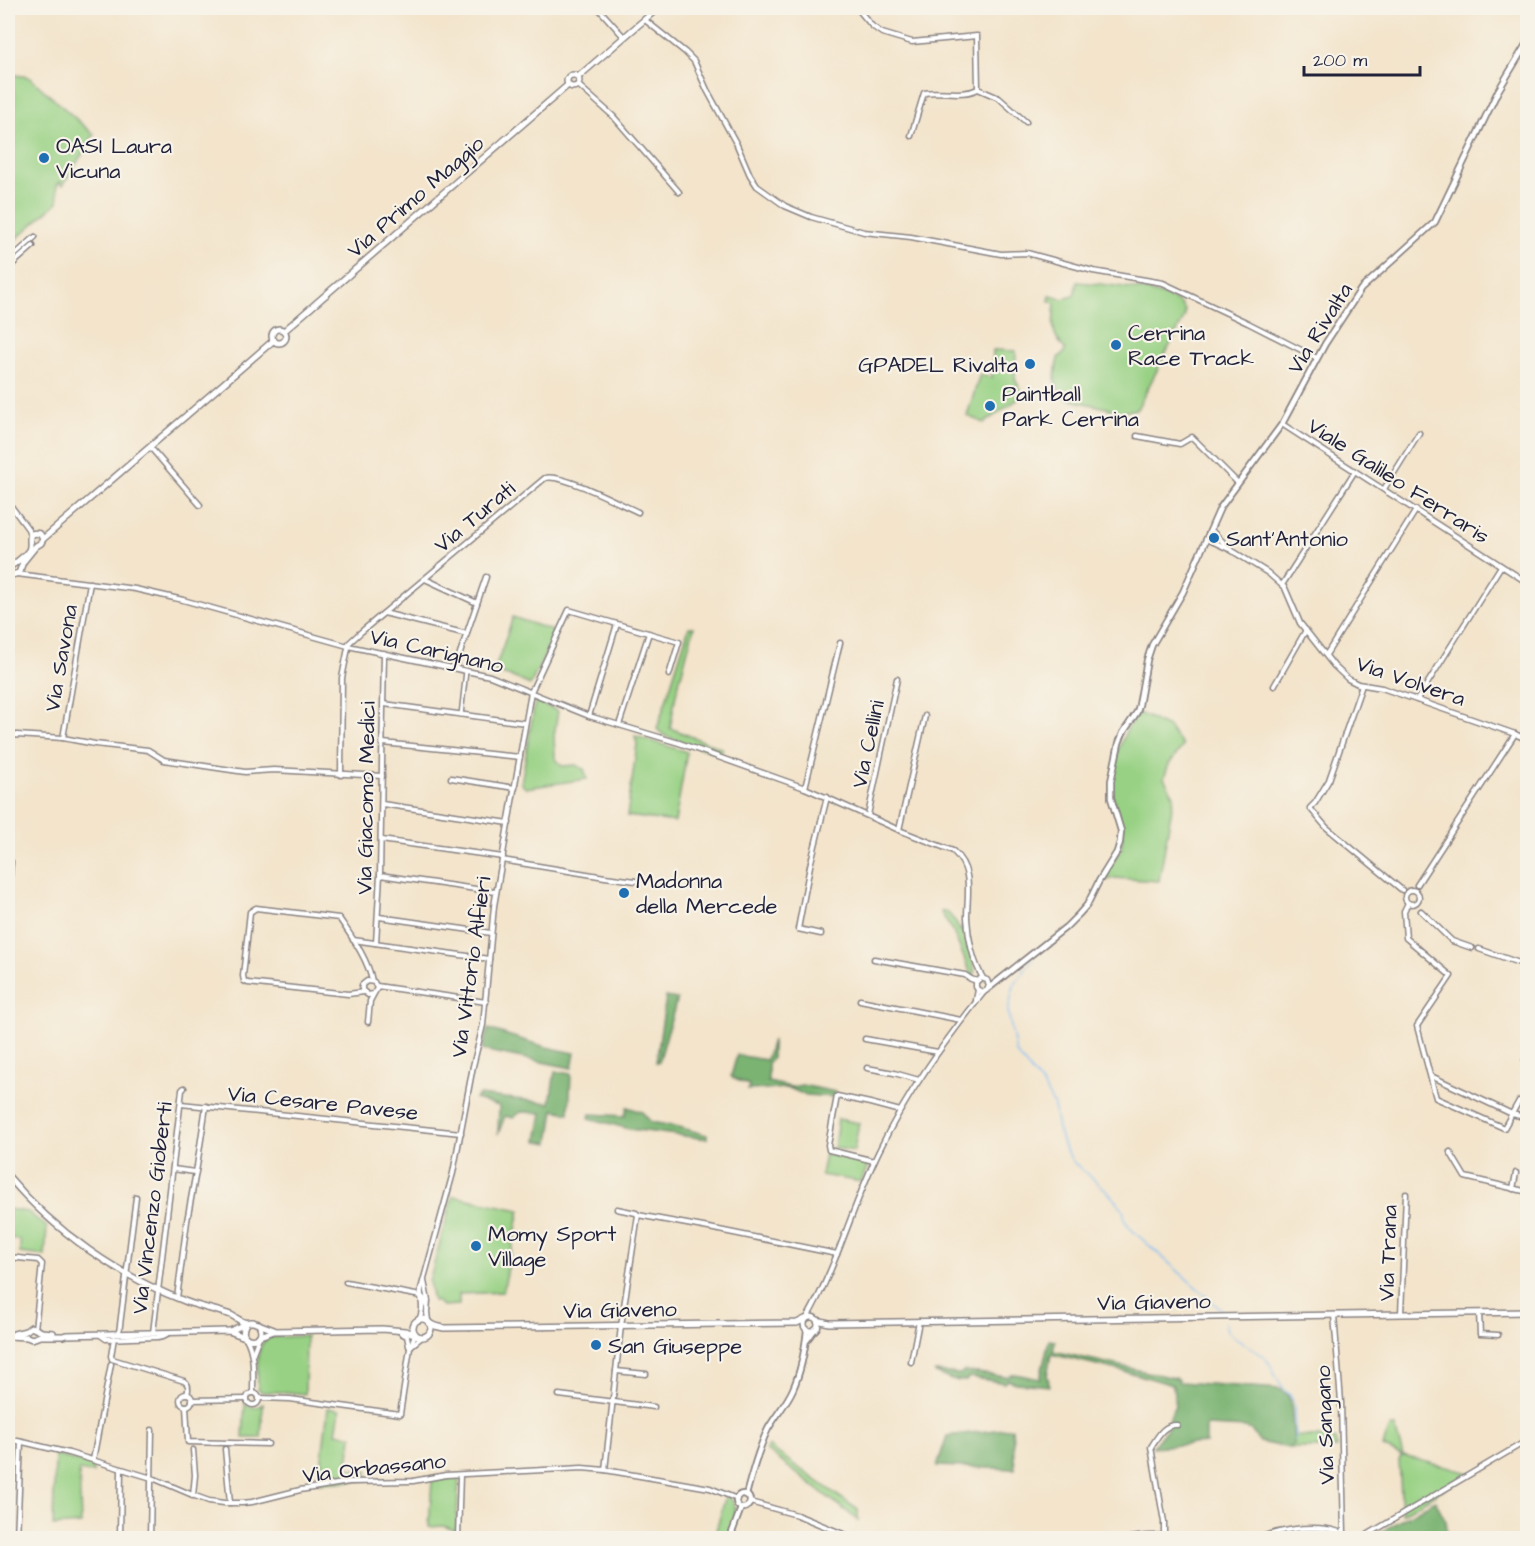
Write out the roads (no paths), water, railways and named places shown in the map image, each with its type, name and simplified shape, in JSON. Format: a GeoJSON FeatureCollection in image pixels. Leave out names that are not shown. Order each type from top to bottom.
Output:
{"type":"FeatureCollection","features":[{"type":"Feature","properties":{"kind":"main road"},"geometry":{"type":"LineString","coordinates":[[578,77],[658,8]]}},
{"type":"Feature","properties":{"kind":"main road"},"geometry":{"type":"LineString","coordinates":[[573,74],[578,77],[578,85],[572,87],[568,85],[566,80],[569,75],[573,74]]}},
{"type":"Feature","properties":{"kind":"main road","name":"Via Primo Maggio"},"geometry":{"type":"LineString","coordinates":[[284,331],[568,85]]}},
{"type":"Feature","properties":{"kind":"main road"},"geometry":{"type":"LineString","coordinates":[[276,330],[284,331],[286,335],[284,341],[274,340],[273,335],[276,330]]}},
{"type":"Feature","properties":{"kind":"main road"},"geometry":{"type":"LineString","coordinates":[[12,571],[36,538],[54,530],[274,340]]}},
{"type":"Feature","properties":{"kind":"main road"},"geometry":{"type":"LineString","coordinates":[[12,571],[18,564],[21,567],[36,538]]}},
{"type":"Feature","properties":{"kind":"main road"},"geometry":{"type":"LineString","coordinates":[[8,1176],[40,1210],[86,1248],[158,1290],[233,1316],[246,1324],[243,1331],[245,1337]]}},
{"type":"Feature","properties":{"kind":"main road"},"geometry":{"type":"LineString","coordinates":[[1479,1313],[1527,1312]]}},
{"type":"Feature","properties":{"kind":"main road","name":"Via Giaveno"},"geometry":{"type":"LineString","coordinates":[[816,1323],[1479,1313]]}},
{"type":"Feature","properties":{"kind":"main road","name":"Via Giaveno"},"geometry":{"type":"LineString","coordinates":[[383,1329],[407,1327],[423,1319],[444,1328],[797,1323],[811,1317],[816,1323]]}},
{"type":"Feature","properties":{"kind":"main road"},"geometry":{"type":"LineString","coordinates":[[806,1318],[804,1323],[806,1328]]}},
{"type":"Feature","properties":{"kind":"main road"},"geometry":{"type":"LineString","coordinates":[[415,1334],[413,1328],[417,1321]]}},
{"type":"Feature","properties":{"kind":"main road","name":"Via Giaveno"},"geometry":{"type":"LineString","coordinates":[[31,1331],[31,1339],[98,1333],[229,1331],[253,1322],[274,1331]]}},
{"type":"Feature","properties":{"kind":"main road"},"geometry":{"type":"LineString","coordinates":[[428,1322],[431,1327],[429,1334]]}},
{"type":"Feature","properties":{"kind":"main road"},"geometry":{"type":"LineString","coordinates":[[797,1323],[806,1328]]}},
{"type":"Feature","properties":{"kind":"main road","name":"Via Giaveno"},"geometry":{"type":"LineString","coordinates":[[806,1328],[810,1331],[816,1323]]}},
{"type":"Feature","properties":{"kind":"main road"},"geometry":{"type":"LineString","coordinates":[[259,1324],[260,1336]]}},
{"type":"Feature","properties":{"kind":"main road","name":"Via Giaveno"},"geometry":{"type":"LineString","coordinates":[[229,1331],[253,1340],[274,1331],[383,1329],[405,1330],[422,1337],[444,1328]]}},
{"type":"Feature","properties":{"kind":"main road","name":"Via Giaveno"},"geometry":{"type":"LineString","coordinates":[[8,1336],[31,1331],[66,1335]]}},
{"type":"Feature","properties":{"kind":"street"},"geometry":{"type":"LineString","coordinates":[[598,8],[624,37]]}},
{"type":"Feature","properties":{"kind":"street"},"geometry":{"type":"LineString","coordinates":[[857,8],[872,26],[882,33],[912,42],[977,36],[978,89]]}},
{"type":"Feature","properties":{"kind":"street"},"geometry":{"type":"LineString","coordinates":[[644,19],[686,52],[694,62],[737,144],[750,175],[757,186],[785,206],[811,217],[864,232],[911,237],[1000,254],[1027,253],[1093,271],[1163,283],[1317,358]]}},
{"type":"Feature","properties":{"kind":"street","name":"Via Rivalta"},"geometry":{"type":"LineString","coordinates":[[987,988],[1066,927],[1087,905],[1117,852],[1120,842],[1121,831],[1111,798],[1111,781],[1119,743],[1139,705],[1152,645],[1183,592],[1220,508],[1282,424],[1325,344],[1361,289],[1435,222],[1498,92],[1527,41]]}},
{"type":"Feature","properties":{"kind":"street"},"geometry":{"type":"LineString","coordinates":[[578,85],[613,116],[679,192]]}},
{"type":"Feature","properties":{"kind":"street"},"geometry":{"type":"LineString","coordinates":[[911,136],[924,93],[960,93],[978,89],[999,98],[1026,122]]}},
{"type":"Feature","properties":{"kind":"street"},"geometry":{"type":"LineString","coordinates":[[8,261],[35,237]]}},
{"type":"Feature","properties":{"kind":"street"},"geometry":{"type":"LineString","coordinates":[[8,268],[33,246]]}},
{"type":"Feature","properties":{"kind":"street","name":"Viale Galileo Ferraris"},"geometry":{"type":"LineString","coordinates":[[1282,424],[1527,583]]}},
{"type":"Feature","properties":{"kind":"street"},"geometry":{"type":"LineString","coordinates":[[1384,489],[1419,433]]}},
{"type":"Feature","properties":{"kind":"street"},"geometry":{"type":"LineString","coordinates":[[1137,436],[1180,444],[1192,437],[1238,483]]}},
{"type":"Feature","properties":{"kind":"street"},"geometry":{"type":"LineString","coordinates":[[150,447],[200,506]]}},
{"type":"Feature","properties":{"kind":"street"},"geometry":{"type":"LineString","coordinates":[[1282,585],[1355,471]]}},
{"type":"Feature","properties":{"kind":"street","name":"Via Turati"},"geometry":{"type":"LineString","coordinates":[[348,646],[384,613],[549,476],[584,488],[638,512]]}},
{"type":"Feature","properties":{"kind":"street"},"geometry":{"type":"LineString","coordinates":[[8,502],[36,538]]}},
{"type":"Feature","properties":{"kind":"street"},"geometry":{"type":"LineString","coordinates":[[1326,655],[1416,510]]}},
{"type":"Feature","properties":{"kind":"street","name":"Via Volvera"},"geometry":{"type":"LineString","coordinates":[[1211,530],[1231,550]]}},
{"type":"Feature","properties":{"kind":"street","name":"Via Volvera"},"geometry":{"type":"LineString","coordinates":[[1207,539],[1231,550],[1268,573],[1282,585],[1288,591],[1298,619],[1306,630],[1334,666],[1354,682],[1382,688],[1527,740]]}},
{"type":"Feature","properties":{"kind":"street"},"geometry":{"type":"LineString","coordinates":[[1417,700],[1502,566]]}},
{"type":"Feature","properties":{"kind":"street"},"geometry":{"type":"LineString","coordinates":[[21,567],[29,576]]}},
{"type":"Feature","properties":{"kind":"street","name":"Via Carignano"},"geometry":{"type":"LineString","coordinates":[[12,571],[29,576],[135,590],[183,600],[348,646],[490,676],[589,716],[679,743],[806,788],[899,830],[953,851],[961,858],[968,877],[967,918],[980,979],[976,1001]]}},
{"type":"Feature","properties":{"kind":"street"},"geometry":{"type":"LineString","coordinates":[[456,668],[486,578]]}},
{"type":"Feature","properties":{"kind":"street"},"geometry":{"type":"LineString","coordinates":[[425,579],[477,603]]}},
{"type":"Feature","properties":{"kind":"street","name":"Via Savona"},"geometry":{"type":"LineString","coordinates":[[63,738],[90,583]]}},
{"type":"Feature","properties":{"kind":"street","name":"Via Vittorio Alfieri"},"geometry":{"type":"LineString","coordinates":[[417,1321],[423,1308],[420,1296],[453,1173],[483,1025],[496,892],[531,692],[569,610],[617,624]]}},
{"type":"Feature","properties":{"kind":"street"},"geometry":{"type":"LineString","coordinates":[[384,613],[467,634]]}},
{"type":"Feature","properties":{"kind":"street"},"geometry":{"type":"LineString","coordinates":[[589,716],[617,624],[679,642],[669,675]]}},
{"type":"Feature","properties":{"kind":"street"},"geometry":{"type":"LineString","coordinates":[[1274,686],[1306,630]]}},
{"type":"Feature","properties":{"kind":"street"},"geometry":{"type":"LineString","coordinates":[[619,725],[649,633]]}},
{"type":"Feature","properties":{"kind":"street"},"geometry":{"type":"LineString","coordinates":[[806,788],[840,643]]}},
{"type":"Feature","properties":{"kind":"street"},"geometry":{"type":"LineString","coordinates":[[341,775],[342,678],[348,646]]}},
{"type":"Feature","properties":{"kind":"street","name":"Via Giacomo Medici"},"geometry":{"type":"LineString","coordinates":[[376,943],[379,916],[384,653]]}},
{"type":"Feature","properties":{"kind":"street"},"geometry":{"type":"LineString","coordinates":[[461,715],[466,671]]}},
{"type":"Feature","properties":{"kind":"street","name":"Via Cellini"},"geometry":{"type":"LineString","coordinates":[[868,815],[897,679]]}},
{"type":"Feature","properties":{"kind":"street"},"geometry":{"type":"LineString","coordinates":[[1362,685],[1329,780],[1310,808],[1326,827],[1402,890],[1418,894]]}},
{"type":"Feature","properties":{"kind":"street"},"geometry":{"type":"LineString","coordinates":[[384,704],[525,723]]}},
{"type":"Feature","properties":{"kind":"street"},"geometry":{"type":"LineString","coordinates":[[899,830],[925,716]]}},
{"type":"Feature","properties":{"kind":"street"},"geometry":{"type":"LineString","coordinates":[[1472,948],[1452,940],[1413,903],[1405,900],[1408,892],[1418,885],[1515,734]]}},
{"type":"Feature","properties":{"kind":"street"},"geometry":{"type":"LineString","coordinates":[[8,737],[17,735],[63,738],[148,750],[164,760],[245,772],[274,770],[382,776]]}},
{"type":"Feature","properties":{"kind":"street"},"geometry":{"type":"LineString","coordinates":[[383,743],[520,757]]}},
{"type":"Feature","properties":{"kind":"street"},"geometry":{"type":"LineString","coordinates":[[451,778],[514,788]]}},
{"type":"Feature","properties":{"kind":"street"},"geometry":{"type":"LineString","coordinates":[[821,934],[798,929],[827,796]]}},
{"type":"Feature","properties":{"kind":"street"},"geometry":{"type":"LineString","coordinates":[[382,804],[509,823]]}},
{"type":"Feature","properties":{"kind":"street"},"geometry":{"type":"LineString","coordinates":[[381,840],[636,881]]}},
{"type":"Feature","properties":{"kind":"street"},"geometry":{"type":"LineString","coordinates":[[8,896],[11,862]]}},
{"type":"Feature","properties":{"kind":"street"},"geometry":{"type":"LineString","coordinates":[[380,875],[496,892]]}},
{"type":"Feature","properties":{"kind":"street"},"geometry":{"type":"LineString","coordinates":[[1418,885],[1419,898],[1404,911],[1406,938],[1451,976],[1417,1026],[1436,1098],[1504,1128],[1518,1101]]}},
{"type":"Feature","properties":{"kind":"street"},"geometry":{"type":"LineString","coordinates":[[376,988],[368,968],[339,918],[256,908],[250,912],[243,976],[244,981],[248,983],[356,994],[383,987],[486,1002]]}},
{"type":"Feature","properties":{"kind":"street"},"geometry":{"type":"LineString","coordinates":[[379,916],[491,933]]}},
{"type":"Feature","properties":{"kind":"street"},"geometry":{"type":"LineString","coordinates":[[353,940],[489,959]]}},
{"type":"Feature","properties":{"kind":"street"},"geometry":{"type":"LineString","coordinates":[[1479,949],[1527,966]]}},
{"type":"Feature","properties":{"kind":"street"},"geometry":{"type":"LineString","coordinates":[[874,959],[965,975],[977,988],[987,988]]}},
{"type":"Feature","properties":{"kind":"street"},"geometry":{"type":"LineString","coordinates":[[368,968],[365,982],[370,1001],[368,1022]]}},
{"type":"Feature","properties":{"kind":"street"},"geometry":{"type":"LineString","coordinates":[[806,1318],[837,1254],[874,1161],[900,1111],[938,1052],[987,988],[987,980],[971,979]]}},
{"type":"Feature","properties":{"kind":"street"},"geometry":{"type":"LineString","coordinates":[[365,982],[372,981]]}},
{"type":"Feature","properties":{"kind":"street"},"geometry":{"type":"LineString","coordinates":[[860,1000],[961,1020]]}},
{"type":"Feature","properties":{"kind":"street"},"geometry":{"type":"LineString","coordinates":[[866,1039],[938,1052]]}},
{"type":"Feature","properties":{"kind":"street"},"geometry":{"type":"LineString","coordinates":[[867,1068],[919,1080]]}},
{"type":"Feature","properties":{"kind":"street"},"geometry":{"type":"LineString","coordinates":[[1431,1076],[1512,1114],[1527,1118]]}},
{"type":"Feature","properties":{"kind":"street","name":"Via Vincenzo Gioberti"},"geometry":{"type":"LineString","coordinates":[[153,1333],[184,1088]]}},
{"type":"Feature","properties":{"kind":"street"},"geometry":{"type":"LineString","coordinates":[[874,1161],[829,1150],[837,1096],[900,1111]]}},
{"type":"Feature","properties":{"kind":"street","name":"Via Cesare Pavese"},"geometry":{"type":"LineString","coordinates":[[181,1104],[461,1133]]}},
{"type":"Feature","properties":{"kind":"street"},"geometry":{"type":"LineString","coordinates":[[177,1298],[206,1106]]}},
{"type":"Feature","properties":{"kind":"street"},"geometry":{"type":"LineString","coordinates":[[1450,1152],[1465,1177],[1527,1192]]}},
{"type":"Feature","properties":{"kind":"street"},"geometry":{"type":"LineString","coordinates":[[173,1170],[195,1172]]}},
{"type":"Feature","properties":{"kind":"street"},"geometry":{"type":"LineString","coordinates":[[1513,1189],[1516,1173]]}},
{"type":"Feature","properties":{"kind":"street","name":"Via Trana"},"geometry":{"type":"LineString","coordinates":[[1401,1314],[1406,1194]]}},
{"type":"Feature","properties":{"kind":"street"},"geometry":{"type":"LineString","coordinates":[[119,1333],[136,1197]]}},
{"type":"Feature","properties":{"kind":"street"},"geometry":{"type":"LineString","coordinates":[[617,1209],[837,1254]]}},
{"type":"Feature","properties":{"kind":"street"},"geometry":{"type":"LineString","coordinates":[[605,1470],[621,1326],[638,1215]]}},
{"type":"Feature","properties":{"kind":"street"},"geometry":{"type":"LineString","coordinates":[[8,1257],[38,1260],[42,1264],[36,1319],[31,1331]]}},
{"type":"Feature","properties":{"kind":"street","name":"Via Vittorio Alfieri"},"geometry":{"type":"LineString","coordinates":[[424,1280],[429,1301],[427,1308]]}},
{"type":"Feature","properties":{"kind":"street"},"geometry":{"type":"LineString","coordinates":[[346,1282],[420,1296]]}},
{"type":"Feature","properties":{"kind":"street","name":"Via Vittorio Alfieri"},"geometry":{"type":"LineString","coordinates":[[420,1296],[424,1299],[427,1308],[428,1322]]}},
{"type":"Feature","properties":{"kind":"street"},"geometry":{"type":"LineString","coordinates":[[805,1345],[816,1323],[812,1308]]}},
{"type":"Feature","properties":{"kind":"street"},"geometry":{"type":"LineString","coordinates":[[1479,1313],[1480,1334],[1498,1335]]}},
{"type":"Feature","properties":{"kind":"street","name":"Via Sangano"},"geometry":{"type":"LineString","coordinates":[[1334,1315],[1341,1402],[1344,1534]]}},
{"type":"Feature","properties":{"kind":"street"},"geometry":{"type":"LineString","coordinates":[[911,1362],[919,1320]]}},
{"type":"Feature","properties":{"kind":"street"},"geometry":{"type":"LineString","coordinates":[[746,1495],[768,1428],[793,1389],[805,1345],[806,1328]]}},
{"type":"Feature","properties":{"kind":"street","name":"Via Giaveno"},"geometry":{"type":"LineString","coordinates":[[383,1329],[405,1334],[410,1348]]}},
{"type":"Feature","properties":{"kind":"street"},"geometry":{"type":"LineString","coordinates":[[98,1333],[106,1339],[158,1337],[168,1332]]}},
{"type":"Feature","properties":{"kind":"street"},"geometry":{"type":"LineString","coordinates":[[259,1398],[290,1398],[400,1414],[410,1348],[415,1334]]}},
{"type":"Feature","properties":{"kind":"street"},"geometry":{"type":"LineString","coordinates":[[252,1356],[260,1336]]}},
{"type":"Feature","properties":{"kind":"street"},"geometry":{"type":"LineString","coordinates":[[245,1337],[252,1356],[253,1393]]}},
{"type":"Feature","properties":{"kind":"street"},"geometry":{"type":"LineString","coordinates":[[410,1348],[422,1337]]}},
{"type":"Feature","properties":{"kind":"street"},"geometry":{"type":"LineString","coordinates":[[114,1338],[112,1359],[184,1381],[188,1384],[188,1394],[192,1400]]}},
{"type":"Feature","properties":{"kind":"street"},"geometry":{"type":"LineString","coordinates":[[93,1460],[111,1364]]}},
{"type":"Feature","properties":{"kind":"street"},"geometry":{"type":"LineString","coordinates":[[616,1371],[646,1374]]}},
{"type":"Feature","properties":{"kind":"street"},"geometry":{"type":"LineString","coordinates":[[253,1393],[259,1398]]}},
{"type":"Feature","properties":{"kind":"street"},"geometry":{"type":"LineString","coordinates":[[247,1399],[253,1393]]}},
{"type":"Feature","properties":{"kind":"street"},"geometry":{"type":"LineString","coordinates":[[188,1394],[183,1395],[181,1400],[186,1406],[188,1442],[268,1444]]}},
{"type":"Feature","properties":{"kind":"street"},"geometry":{"type":"LineString","coordinates":[[559,1395],[654,1407]]}},
{"type":"Feature","properties":{"kind":"street"},"geometry":{"type":"LineString","coordinates":[[192,1400],[247,1399],[253,1404],[259,1398]]}},
{"type":"Feature","properties":{"kind":"street"},"geometry":{"type":"LineString","coordinates":[[186,1406],[191,1404],[192,1400]]}},
{"type":"Feature","properties":{"kind":"street"},"geometry":{"type":"LineString","coordinates":[[1164,1535],[1164,1522],[1151,1447],[1166,1426],[1177,1425]]}},
{"type":"Feature","properties":{"kind":"street"},"geometry":{"type":"LineString","coordinates":[[150,1539],[152,1430]]}},
{"type":"Feature","properties":{"kind":"street","name":"Via Orbassano"},"geometry":{"type":"LineString","coordinates":[[8,1439],[93,1460],[151,1478],[209,1501],[230,1503],[252,1502],[300,1490],[349,1482],[413,1481],[446,1475],[582,1468],[710,1488],[737,1499]]}},
{"type":"Feature","properties":{"kind":"street"},"geometry":{"type":"LineString","coordinates":[[1362,1539],[1491,1464],[1527,1440]]}},
{"type":"Feature","properties":{"kind":"street"},"geometry":{"type":"LineString","coordinates":[[17,1539],[21,1442]]}},
{"type":"Feature","properties":{"kind":"street"},"geometry":{"type":"LineString","coordinates":[[225,1449],[230,1503]]}},
{"type":"Feature","properties":{"kind":"street"},"geometry":{"type":"LineString","coordinates":[[193,1450],[195,1474],[193,1496]]}},
{"type":"Feature","properties":{"kind":"street"},"geometry":{"type":"LineString","coordinates":[[120,1539],[121,1469]]}},
{"type":"Feature","properties":{"kind":"street"},"geometry":{"type":"LineString","coordinates":[[458,1539],[460,1475]]}},
{"type":"Feature","properties":{"kind":"street"},"geometry":{"type":"LineString","coordinates":[[741,1508],[737,1505],[737,1499],[741,1495],[746,1495]]}},
{"type":"Feature","properties":{"kind":"street"},"geometry":{"type":"LineString","coordinates":[[746,1495],[750,1502]]}},
{"type":"Feature","properties":{"kind":"street"},"geometry":{"type":"LineString","coordinates":[[741,1508],[747,1507],[750,1502]]}},
{"type":"Feature","properties":{"kind":"street"},"geometry":{"type":"LineString","coordinates":[[750,1502],[797,1515],[853,1539]]}},
{"type":"Feature","properties":{"kind":"street"},"geometry":{"type":"LineString","coordinates":[[730,1539],[741,1508]]}},
{"type":"Feature","properties":{"kind":"street"},"geometry":{"type":"LineString","coordinates":[[1259,1539],[1279,1532],[1317,1528],[1328,1529],[1355,1539]]}},
{"type":"Feature","properties":{"kind":"street"},"geometry":{"type":"LineString","coordinates":[[1130,1539],[1149,1535],[1202,1539]]}},
{"type":"Feature","properties":{"kind":"waterway"},"geometry":{"type":"LineString","coordinates":[[1033,959],[1014,985],[1008,1011],[1016,1053],[1044,1087],[1054,1106],[1064,1147],[1074,1163],[1104,1188],[1123,1209],[1125,1221],[1132,1230],[1225,1313]]}},
{"type":"Feature","properties":{"kind":"waterway"},"geometry":{"type":"LineString","coordinates":[[1225,1322],[1227,1332],[1263,1356],[1281,1386],[1290,1395],[1294,1403],[1295,1440]]}},
{"type":"Feature","properties":{"kind":"place","name":"OASI Laura Vicuna"},"geometry":{"type":"Point","coordinates":[44,158]}},
{"type":"Feature","properties":{"kind":"place","name":"Cerrina Race Track"},"geometry":{"type":"Point","coordinates":[1116,345]}},
{"type":"Feature","properties":{"kind":"place","name":"GPADEL Rivalta"},"geometry":{"type":"Point","coordinates":[1030,364]}},
{"type":"Feature","properties":{"kind":"place","name":"Paintball Park Cerrina"},"geometry":{"type":"Point","coordinates":[990,406]}},
{"type":"Feature","properties":{"kind":"place","name":"Sant'Antonio"},"geometry":{"type":"Point","coordinates":[1214,538]}},
{"type":"Feature","properties":{"kind":"place","name":"Madonna della Mercede"},"geometry":{"type":"Point","coordinates":[624,893]}},
{"type":"Feature","properties":{"kind":"place","name":"Momy Sport Village"},"geometry":{"type":"Point","coordinates":[476,1246]}},
{"type":"Feature","properties":{"kind":"place","name":"San Giuseppe"},"geometry":{"type":"Point","coordinates":[596,1345]}}]}
